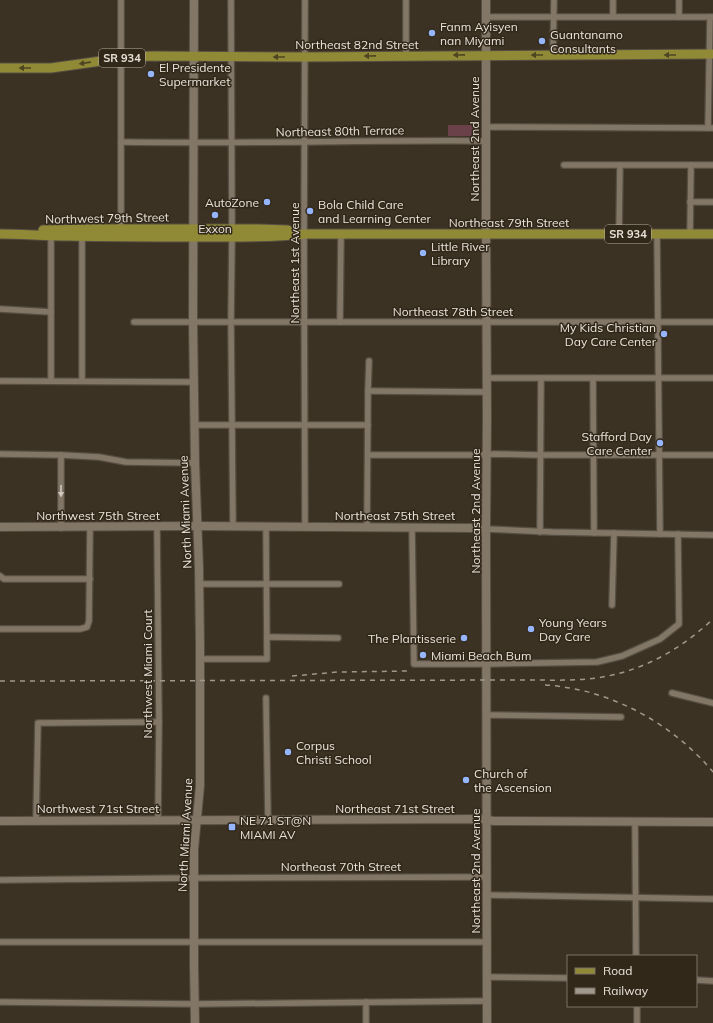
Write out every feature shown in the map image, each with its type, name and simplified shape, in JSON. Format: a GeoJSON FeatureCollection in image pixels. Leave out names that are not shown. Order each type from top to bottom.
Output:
{"type":"FeatureCollection","features":[{"type":"Feature","properties":{"kind":"main road","name":"North Miami Avenue"},"geometry":{"type":"LineString","coordinates":[[194,0],[193,322],[200,659],[200,786],[194,849],[195,1023]]}},
{"type":"Feature","properties":{"kind":"main road","name":"Northeast 2nd Avenue"},"geometry":{"type":"LineString","coordinates":[[486,0],[487,1023]]}},
{"type":"Feature","properties":{"kind":"main road","name":"Northeast 82nd Street"},"geometry":{"type":"LineString","coordinates":[[194,56],[305,57],[711,54]]}},
{"type":"Feature","properties":{"kind":"main road","name":"SR 934"},"geometry":{"type":"LineString","coordinates":[[0,68],[51,68],[122,58],[146,56],[194,56]]}},
{"type":"Feature","properties":{"kind":"main road","name":"Northwest 79th Street"},"geometry":{"type":"LineString","coordinates":[[20,234],[41,230],[120,229],[194,233]]}},
{"type":"Feature","properties":{"kind":"main road"},"geometry":{"type":"LineString","coordinates":[[82,237],[115,232],[120,229]]}},
{"type":"Feature","properties":{"kind":"main road","name":"Northeast 79th Street"},"geometry":{"type":"LineString","coordinates":[[194,233],[291,230],[305,234],[713,234]]}},
{"type":"Feature","properties":{"kind":"main road","name":"Northwest 79th Street"},"geometry":{"type":"LineString","coordinates":[[0,234],[82,237],[194,233]]}},
{"type":"Feature","properties":{"kind":"main road","name":"Northeast 75th Street"},"geometry":{"type":"LineString","coordinates":[[197,526],[486,529]]}},
{"type":"Feature","properties":{"kind":"main road","name":"Northwest 75th Street"},"geometry":{"type":"LineString","coordinates":[[0,527],[90,528],[197,526]]}},
{"type":"Feature","properties":{"kind":"main road","name":"Northwest 71st Street"},"geometry":{"type":"LineString","coordinates":[[0,821],[197,820]]}},
{"type":"Feature","properties":{"kind":"main road","name":"Northeast 71st Street"},"geometry":{"type":"LineString","coordinates":[[197,820],[713,822]]}},
{"type":"Feature","properties":{"kind":"street"},"geometry":{"type":"LineString","coordinates":[[120,229],[122,142],[121,0]]}},
{"type":"Feature","properties":{"kind":"street"},"geometry":{"type":"LineString","coordinates":[[231,0],[231,322],[233,527]]}},
{"type":"Feature","properties":{"kind":"street","name":"Northeast 1st Avenue"},"geometry":{"type":"LineString","coordinates":[[305,527],[304,322],[306,0]]}},
{"type":"Feature","properties":{"kind":"street"},"geometry":{"type":"LineString","coordinates":[[406,0],[406,56]]}},
{"type":"Feature","properties":{"kind":"street"},"geometry":{"type":"LineString","coordinates":[[553,55],[554,0]]}},
{"type":"Feature","properties":{"kind":"street"},"geometry":{"type":"LineString","coordinates":[[613,0],[613,16]]}},
{"type":"Feature","properties":{"kind":"street"},"geometry":{"type":"LineString","coordinates":[[679,0],[679,17]]}},
{"type":"Feature","properties":{"kind":"street"},"geometry":{"type":"LineString","coordinates":[[486,17],[712,17],[710,128],[486,127]]}},
{"type":"Feature","properties":{"kind":"street","name":"Northeast 80th Terrace"},"geometry":{"type":"LineString","coordinates":[[122,142],[232,143],[486,141]]}},
{"type":"Feature","properties":{"kind":"street"},"geometry":{"type":"LineString","coordinates":[[564,165],[713,165]]}},
{"type":"Feature","properties":{"kind":"street"},"geometry":{"type":"LineString","coordinates":[[619,234],[620,165]]}},
{"type":"Feature","properties":{"kind":"street"},"geometry":{"type":"LineString","coordinates":[[690,234],[691,165]]}},
{"type":"Feature","properties":{"kind":"street"},"geometry":{"type":"LineString","coordinates":[[690,202],[713,202]]}},
{"type":"Feature","properties":{"kind":"street"},"geometry":{"type":"LineString","coordinates":[[340,322],[341,234]]}},
{"type":"Feature","properties":{"kind":"street"},"geometry":{"type":"LineString","coordinates":[[658,234],[660,534]]}},
{"type":"Feature","properties":{"kind":"street"},"geometry":{"type":"LineString","coordinates":[[50,381],[51,236]]}},
{"type":"Feature","properties":{"kind":"street"},"geometry":{"type":"LineString","coordinates":[[82,237],[82,381]]}},
{"type":"Feature","properties":{"kind":"street"},"geometry":{"type":"LineString","coordinates":[[0,309],[51,312]]}},
{"type":"Feature","properties":{"kind":"street","name":"Northeast 78th Street"},"geometry":{"type":"LineString","coordinates":[[134,322],[713,322]]}},
{"type":"Feature","properties":{"kind":"street"},"geometry":{"type":"LineString","coordinates":[[367,527],[369,361]]}},
{"type":"Feature","properties":{"kind":"street"},"geometry":{"type":"LineString","coordinates":[[487,378],[713,378]]}},
{"type":"Feature","properties":{"kind":"street"},"geometry":{"type":"LineString","coordinates":[[540,532],[541,378]]}},
{"type":"Feature","properties":{"kind":"street"},"geometry":{"type":"LineString","coordinates":[[593,378],[594,533]]}},
{"type":"Feature","properties":{"kind":"street"},"geometry":{"type":"LineString","coordinates":[[0,381],[194,382]]}},
{"type":"Feature","properties":{"kind":"street"},"geometry":{"type":"LineString","coordinates":[[368,391],[487,392]]}},
{"type":"Feature","properties":{"kind":"street"},"geometry":{"type":"LineString","coordinates":[[194,425],[368,425]]}},
{"type":"Feature","properties":{"kind":"street"},"geometry":{"type":"LineString","coordinates":[[0,454],[99,457],[126,462],[195,463]]}},
{"type":"Feature","properties":{"kind":"street"},"geometry":{"type":"LineString","coordinates":[[61,455],[61,528]]}},
{"type":"Feature","properties":{"kind":"street"},"geometry":{"type":"LineString","coordinates":[[368,455],[713,455]]}},
{"type":"Feature","properties":{"kind":"street","name":"Northwest Miami Court"},"geometry":{"type":"LineString","coordinates":[[157,527],[159,722],[158,820]]}},
{"type":"Feature","properties":{"kind":"street"},"geometry":{"type":"LineString","coordinates":[[200,659],[267,659],[266,527]]}},
{"type":"Feature","properties":{"kind":"street"},"geometry":{"type":"LineString","coordinates":[[0,629],[80,629],[87,627],[89,621],[90,528]]}},
{"type":"Feature","properties":{"kind":"street"},"geometry":{"type":"LineString","coordinates":[[412,528],[414,664],[597,662],[622,656],[660,639],[678,624],[678,534]]}},
{"type":"Feature","properties":{"kind":"street","name":"Northeast 75th Street"},"geometry":{"type":"LineString","coordinates":[[486,529],[540,532],[713,535]]}},
{"type":"Feature","properties":{"kind":"street"},"geometry":{"type":"LineString","coordinates":[[612,605],[614,533]]}},
{"type":"Feature","properties":{"kind":"street"},"geometry":{"type":"LineString","coordinates":[[0,576],[4,579],[90,579]]}},
{"type":"Feature","properties":{"kind":"street"},"geometry":{"type":"LineString","coordinates":[[199,584],[339,584]]}},
{"type":"Feature","properties":{"kind":"street"},"geometry":{"type":"LineString","coordinates":[[267,637],[338,638]]}},
{"type":"Feature","properties":{"kind":"street"},"geometry":{"type":"LineString","coordinates":[[672,693],[713,703]]}},
{"type":"Feature","properties":{"kind":"street"},"geometry":{"type":"LineString","coordinates":[[266,698],[268,820]]}},
{"type":"Feature","properties":{"kind":"street"},"geometry":{"type":"LineString","coordinates":[[487,715],[621,717]]}},
{"type":"Feature","properties":{"kind":"street"},"geometry":{"type":"LineString","coordinates":[[36,821],[38,723],[159,722]]}},
{"type":"Feature","properties":{"kind":"street"},"geometry":{"type":"LineString","coordinates":[[635,822],[636,955]]}},
{"type":"Feature","properties":{"kind":"street","name":"Northeast 70th Street"},"geometry":{"type":"LineString","coordinates":[[0,880],[487,877]]}},
{"type":"Feature","properties":{"kind":"street"},"geometry":{"type":"LineString","coordinates":[[487,896],[713,899]]}},
{"type":"Feature","properties":{"kind":"street"},"geometry":{"type":"LineString","coordinates":[[0,942],[486,942]]}},
{"type":"Feature","properties":{"kind":"street"},"geometry":{"type":"LineString","coordinates":[[487,977],[567,978]]}},
{"type":"Feature","properties":{"kind":"street"},"geometry":{"type":"LineString","coordinates":[[697,980],[713,981]]}},
{"type":"Feature","properties":{"kind":"street"},"geometry":{"type":"LineString","coordinates":[[0,1002],[195,1004],[487,1001]]}},
{"type":"Feature","properties":{"kind":"street"},"geometry":{"type":"LineString","coordinates":[[366,1002],[366,1023]]}},
{"type":"Feature","properties":{"kind":"street"},"geometry":{"type":"LineString","coordinates":[[637,1007],[637,1023]]}},
{"type":"Feature","properties":{"kind":"shaded area"},"geometry":{"type":"Polygon","coordinates":[[[448,125],[477,125],[477,132],[474,136],[448,136],[448,125]]]}},
{"type":"Feature","properties":{"kind":"railway"},"geometry":{"type":"LineString","coordinates":[[0,681],[588,679],[629,671],[659,658],[687,640],[713,619]]}},
{"type":"Feature","properties":{"kind":"railway"},"geometry":{"type":"LineString","coordinates":[[292,676],[338,672],[410,671]]}},
{"type":"Feature","properties":{"kind":"railway"},"geometry":{"type":"LineString","coordinates":[[545,685],[593,693],[616,701],[638,712],[679,738],[697,754],[713,772]]}},
{"type":"Feature","properties":{"kind":"place","name":"Fanm Ayisyen nan Miyami"},"geometry":{"type":"Point","coordinates":[432,33]}},
{"type":"Feature","properties":{"kind":"place","name":"Guantanamo Consultants"},"geometry":{"type":"Point","coordinates":[542,41]}},
{"type":"Feature","properties":{"kind":"place","name":"El Presidente Supermarket"},"geometry":{"type":"Point","coordinates":[151,74]}},
{"type":"Feature","properties":{"kind":"place","name":"AutoZone"},"geometry":{"type":"Point","coordinates":[267,202]}},
{"type":"Feature","properties":{"kind":"place","name":"Bola Child Care and Learning Center"},"geometry":{"type":"Point","coordinates":[310,211]}},
{"type":"Feature","properties":{"kind":"place","name":"Exxon"},"geometry":{"type":"Point","coordinates":[215,215]}},
{"type":"Feature","properties":{"kind":"place","name":"Little River Library"},"geometry":{"type":"Point","coordinates":[423,253]}},
{"type":"Feature","properties":{"kind":"place","name":"My Kids Christian Day Care Center"},"geometry":{"type":"Point","coordinates":[664,334]}},
{"type":"Feature","properties":{"kind":"place","name":"Stafford Day Care Center"},"geometry":{"type":"Point","coordinates":[660,443]}},
{"type":"Feature","properties":{"kind":"place","name":"Young Years Day Care"},"geometry":{"type":"Point","coordinates":[531,629]}},
{"type":"Feature","properties":{"kind":"place","name":"The Plantisserie"},"geometry":{"type":"Point","coordinates":[464,638]}},
{"type":"Feature","properties":{"kind":"place","name":"Miami Beach Bum"},"geometry":{"type":"Point","coordinates":[423,655]}},
{"type":"Feature","properties":{"kind":"place","name":"Corpus Christi School"},"geometry":{"type":"Point","coordinates":[288,752]}},
{"type":"Feature","properties":{"kind":"place","name":"Church of the Ascension"},"geometry":{"type":"Point","coordinates":[466,780]}},
{"type":"Feature","properties":{"kind":"place","name":"NE 71 ST@N MIAMI AV"},"geometry":{"type":"Point","coordinates":[232,827]}}]}
